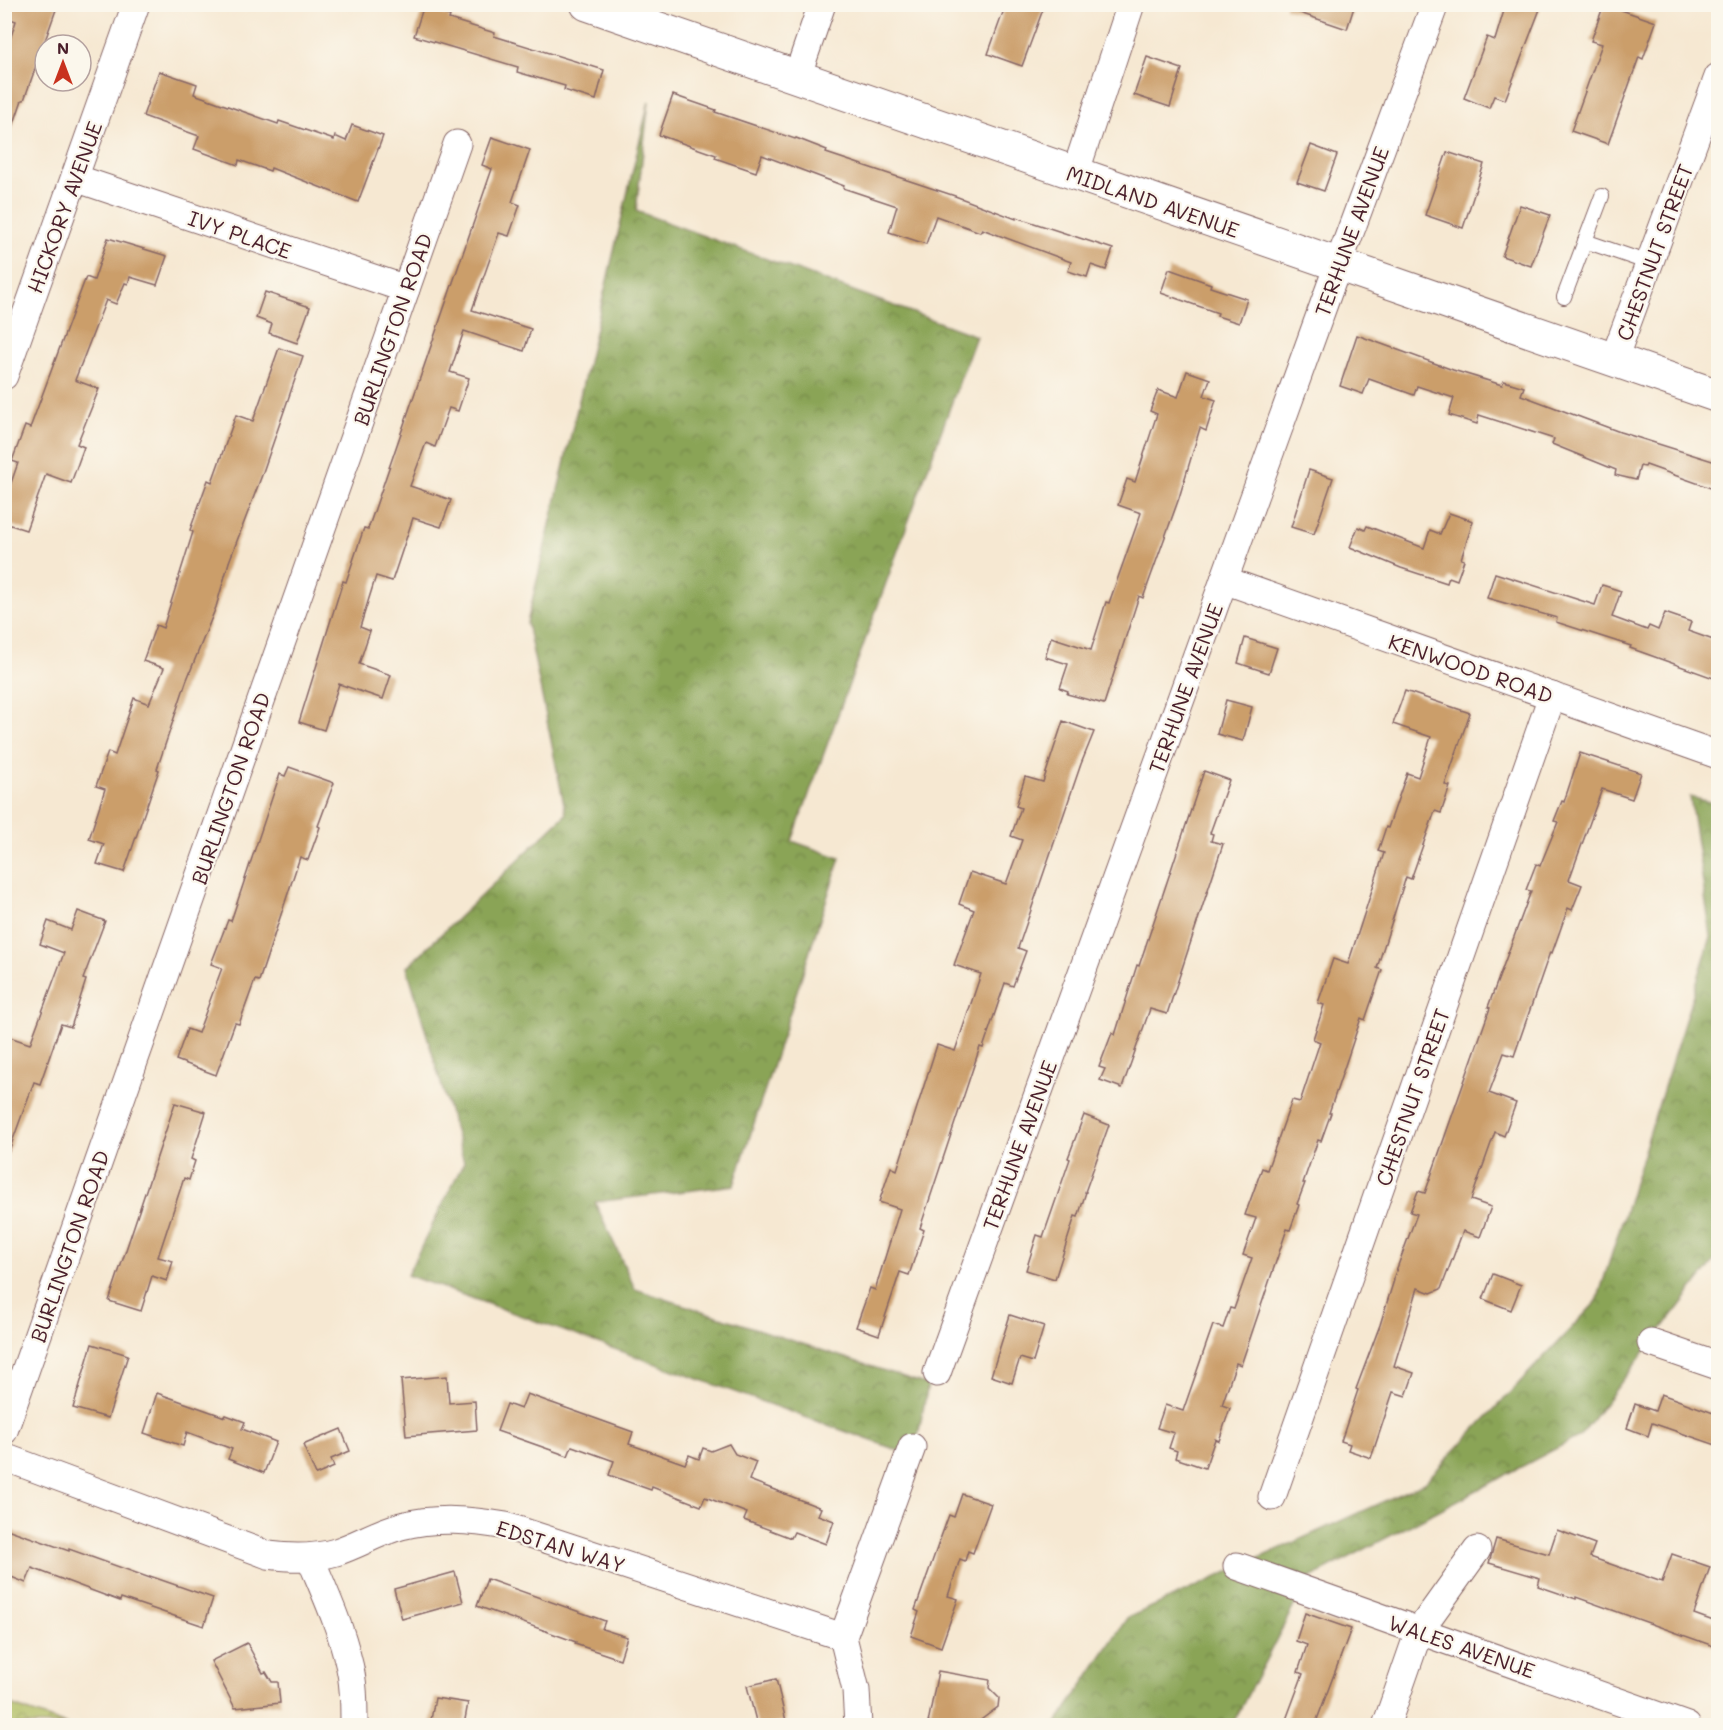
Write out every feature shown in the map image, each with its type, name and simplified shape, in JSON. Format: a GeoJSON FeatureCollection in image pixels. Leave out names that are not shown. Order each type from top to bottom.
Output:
{"type":"FeatureCollection","features":[{"type":"Feature","properties":{"kind":"street","name":"HICKORY AVENUE"},"geometry":{"type":"LineString","coordinates":[[4,376],[136,4]]}},
{"type":"Feature","properties":{"kind":"street","name":"MIDLAND AVENUE"},"geometry":{"type":"LineString","coordinates":[[587,4],[1719,396]]}},
{"type":"Feature","properties":{"kind":"street"},"geometry":{"type":"LineString","coordinates":[[797,77],[822,4]]}},
{"type":"Feature","properties":{"kind":"street"},"geometry":{"type":"LineString","coordinates":[[1075,174],[1131,4]]}},
{"type":"Feature","properties":{"kind":"street","name":"TERHUNE AVENUE"},"geometry":{"type":"LineString","coordinates":[[937,1373],[1338,265],[1435,4]]}},
{"type":"Feature","properties":{"kind":"street","name":"CHESTNUT STREET"},"geometry":{"type":"LineString","coordinates":[[1614,359],[1719,77]]}},
{"type":"Feature","properties":{"kind":"street","name":"BURLINGTON ROAD"},"geometry":{"type":"LineString","coordinates":[[4,1431],[457,144]]}},
{"type":"Feature","properties":{"kind":"street","name":"IVY PLACE"},"geometry":{"type":"LineString","coordinates":[[75,178],[406,289]]}},
{"type":"Feature","properties":{"kind":"street","name":"KENWOOD ROAD"},"geometry":{"type":"LineString","coordinates":[[1224,580],[1719,755]]}},
{"type":"Feature","properties":{"kind":"street","name":"CHESTNUT STREET"},"geometry":{"type":"LineString","coordinates":[[1272,1497],[1552,696]]}},
{"type":"Feature","properties":{"kind":"street"},"geometry":{"type":"LineString","coordinates":[[1651,1342],[1719,1366]]}},
{"type":"Feature","properties":{"kind":"street"},"geometry":{"type":"LineString","coordinates":[[858,1725],[856,1689],[843,1637],[912,1448]]}},
{"type":"Feature","properties":{"kind":"street","name":"EDSTAN WAY"},"geometry":{"type":"LineString","coordinates":[[4,1457],[268,1555],[310,1557],[335,1552],[399,1526],[435,1520],[470,1520],[506,1526],[843,1637]]}},
{"type":"Feature","properties":{"kind":"street"},"geometry":{"type":"LineString","coordinates":[[1386,1725],[1419,1631],[1477,1550]]}},
{"type":"Feature","properties":{"kind":"street"},"geometry":{"type":"LineString","coordinates":[[310,1557],[348,1660],[354,1698],[354,1725]]}},
{"type":"Feature","properties":{"kind":"street","name":"WALES AVENUE"},"geometry":{"type":"LineString","coordinates":[[1237,1566],[1687,1725]]}},
{"type":"Feature","properties":{"kind":"lane"},"geometry":{"type":"LineString","coordinates":[[1564,297],[1602,196]]}},
{"type":"Feature","properties":{"kind":"lane"},"geometry":{"type":"LineString","coordinates":[[1585,241],[1649,263]]}},
{"type":"Feature","properties":{"kind":"green space"},"geometry":{"type":"Polygon","coordinates":[[[649,101],[636,211],[976,336],[792,841],[840,858],[734,1185],[595,1202],[635,1289],[928,1385],[914,1456],[407,1275],[464,1162],[407,967],[566,814],[527,623],[649,101]]]}},
{"type":"Feature","properties":{"kind":"green space"},"geometry":{"type":"Polygon","coordinates":[[[1690,797],[1718,804],[1718,1256],[1580,1436],[1308,1579],[1232,1725],[1055,1726],[1127,1618],[1424,1483],[1597,1301],[1711,937],[1690,797]]]}},
{"type":"Feature","properties":{"kind":"green space"},"geometry":{"type":"Polygon","coordinates":[[[5,1703],[67,1725],[5,1725],[5,1703]]]}},
{"type":"Feature","properties":{"kind":"building"},"geometry":{"type":"Polygon","coordinates":[[[4,4],[58,4],[48,33],[33,33],[33,75],[8,141],[4,140],[4,58],[16,21],[4,17],[4,4]]]}},
{"type":"Feature","properties":{"kind":"building"},"geometry":{"type":"Polygon","coordinates":[[[1006,4],[1045,4],[1022,66],[988,54],[1006,4]]]}},
{"type":"Feature","properties":{"kind":"building"},"geometry":{"type":"Polygon","coordinates":[[[1285,4],[1355,4],[1347,29],[1285,8],[1285,4]]]}},
{"type":"Feature","properties":{"kind":"building"},"geometry":{"type":"Polygon","coordinates":[[[1506,4],[1542,4],[1505,100],[1494,96],[1489,108],[1464,98],[1487,37],[1495,40],[1506,4]]]}},
{"type":"Feature","properties":{"kind":"building"},"geometry":{"type":"Polygon","coordinates":[[[1604,4],[1656,22],[1643,59],[1639,57],[1608,144],[1571,131],[1602,44],[1591,41],[1604,4]]]}},
{"type":"Feature","properties":{"kind":"building"},"geometry":{"type":"Polygon","coordinates":[[[423,8],[450,16],[449,19],[495,33],[494,36],[604,70],[596,100],[564,90],[565,86],[517,72],[518,67],[414,36],[423,8]]]}},
{"type":"Feature","properties":{"kind":"building"},"geometry":{"type":"Polygon","coordinates":[[[1147,57],[1182,69],[1170,107],[1134,95],[1147,57]]]}},
{"type":"Feature","properties":{"kind":"building"},"geometry":{"type":"Polygon","coordinates":[[[159,71],[197,84],[194,94],[278,124],[279,121],[334,140],[335,136],[346,141],[352,125],[383,136],[358,202],[271,168],[270,171],[239,160],[238,165],[194,149],[199,136],[143,116],[159,71]]]}},
{"type":"Feature","properties":{"kind":"building"},"geometry":{"type":"Polygon","coordinates":[[[673,95],[716,110],[715,112],[796,138],[827,150],[826,153],[1016,219],[1016,217],[1113,249],[1106,270],[1091,265],[1087,277],[1068,271],[1071,262],[982,229],[980,232],[936,216],[926,244],[889,232],[897,206],[843,188],[844,186],[762,155],[756,172],[659,135],[673,95]]]}},
{"type":"Feature","properties":{"kind":"building"},"geometry":{"type":"Polygon","coordinates":[[[492,137],[530,150],[512,202],[520,205],[509,236],[499,233],[472,310],[531,329],[524,351],[464,331],[450,372],[469,378],[458,411],[449,408],[435,447],[426,443],[410,486],[451,500],[441,527],[413,518],[392,581],[376,576],[360,627],[370,631],[359,664],[391,675],[383,699],[339,684],[324,730],[299,722],[343,581],[346,582],[364,528],[368,529],[492,169],[482,165],[492,137]]]}},
{"type":"Feature","properties":{"kind":"building"},"geometry":{"type":"Polygon","coordinates":[[[1311,145],[1337,155],[1324,191],[1297,182],[1311,145]]]}},
{"type":"Feature","properties":{"kind":"building"},"geometry":{"type":"Polygon","coordinates":[[[1447,152],[1484,164],[1463,228],[1425,215],[1447,152]]]}},
{"type":"Feature","properties":{"kind":"building"},"geometry":{"type":"Polygon","coordinates":[[[1520,205],[1550,215],[1531,266],[1502,256],[1520,205]]]}},
{"type":"Feature","properties":{"kind":"building"},"geometry":{"type":"Polygon","coordinates":[[[108,238],[167,256],[157,285],[130,277],[116,304],[106,300],[75,380],[99,389],[77,444],[84,447],[71,483],[46,474],[26,530],[4,523],[4,503],[18,463],[12,461],[25,426],[30,428],[86,277],[94,280],[108,238]]]}},
{"type":"Feature","properties":{"kind":"building"},"geometry":{"type":"Polygon","coordinates":[[[1169,269],[1211,284],[1210,287],[1247,299],[1239,323],[1161,293],[1169,269]]]}},
{"type":"Feature","properties":{"kind":"building"},"geometry":{"type":"Polygon","coordinates":[[[265,292],[310,307],[297,343],[269,333],[272,324],[256,318],[265,292]]]}},
{"type":"Feature","properties":{"kind":"building"},"geometry":{"type":"Polygon","coordinates":[[[1357,335],[1453,370],[1502,385],[1504,381],[1524,387],[1521,395],[1620,432],[1719,463],[1719,491],[1646,465],[1645,467],[1640,466],[1636,480],[1615,475],[1616,470],[1552,444],[1554,439],[1479,415],[1477,424],[1449,415],[1454,398],[1417,386],[1414,395],[1369,379],[1363,394],[1340,386],[1357,335]]]}},
{"type":"Feature","properties":{"kind":"building"},"geometry":{"type":"Polygon","coordinates":[[[279,348],[303,356],[229,562],[216,607],[186,682],[124,872],[97,864],[104,844],[89,839],[105,789],[96,786],[108,752],[115,755],[134,698],[149,704],[164,668],[143,661],[156,625],[163,628],[193,532],[190,530],[208,480],[212,482],[236,415],[253,421],[279,348]]]}},
{"type":"Feature","properties":{"kind":"building"},"geometry":{"type":"Polygon","coordinates":[[[1187,371],[1210,379],[1204,396],[1216,400],[1206,431],[1200,428],[1179,498],[1143,598],[1139,596],[1104,704],[1067,694],[1068,691],[1060,688],[1068,664],[1045,657],[1051,637],[1091,650],[1106,602],[1109,603],[1141,513],[1118,505],[1127,479],[1135,482],[1157,414],[1150,411],[1158,390],[1178,397],[1187,371]]]}},
{"type":"Feature","properties":{"kind":"building"},"geometry":{"type":"Polygon","coordinates":[[[1309,470],[1333,478],[1314,534],[1291,527],[1309,470]]]}},
{"type":"Feature","properties":{"kind":"building"},"geometry":{"type":"Polygon","coordinates":[[[1449,513],[1473,521],[1457,580],[1449,577],[1447,583],[1401,568],[1350,547],[1358,527],[1365,530],[1367,526],[1424,548],[1430,530],[1440,534],[1449,513]]]}},
{"type":"Feature","properties":{"kind":"building"},"geometry":{"type":"Polygon","coordinates":[[[1495,573],[1595,605],[1602,585],[1621,591],[1612,617],[1647,630],[1649,626],[1658,630],[1665,613],[1691,622],[1688,631],[1719,642],[1719,680],[1630,648],[1631,646],[1556,622],[1557,618],[1487,598],[1495,573]]]}},
{"type":"Feature","properties":{"kind":"building"},"geometry":{"type":"Polygon","coordinates":[[[1245,638],[1277,648],[1269,673],[1238,663],[1245,638]]]}},
{"type":"Feature","properties":{"kind":"building"},"geometry":{"type":"Polygon","coordinates":[[[1405,691],[1470,713],[1445,785],[1450,786],[1441,813],[1435,811],[1411,879],[1406,877],[1377,968],[1382,970],[1365,1020],[1361,1018],[1329,1113],[1331,1113],[1321,1141],[1318,1140],[1303,1183],[1305,1183],[1297,1204],[1299,1205],[1290,1230],[1287,1229],[1241,1365],[1236,1363],[1222,1405],[1230,1408],[1219,1441],[1215,1439],[1205,1468],[1175,1458],[1177,1451],[1169,1448],[1174,1433],[1157,1428],[1165,1405],[1183,1411],[1213,1325],[1223,1328],[1230,1308],[1234,1309],[1252,1258],[1243,1255],[1256,1218],[1245,1215],[1262,1168],[1267,1170],[1292,1100],[1300,1102],[1320,1042],[1313,1039],[1324,1005],[1318,1003],[1333,959],[1348,964],[1384,853],[1378,851],[1386,827],[1388,828],[1407,773],[1418,777],[1431,737],[1393,724],[1405,691]]]}},
{"type":"Feature","properties":{"kind":"building"},"geometry":{"type":"Polygon","coordinates":[[[1226,700],[1252,707],[1243,741],[1217,734],[1226,700]]]}},
{"type":"Feature","properties":{"kind":"building"},"geometry":{"type":"Polygon","coordinates":[[[1063,721],[1094,732],[1018,948],[1026,951],[1013,986],[1005,983],[983,1048],[980,1047],[920,1228],[924,1230],[909,1275],[900,1272],[879,1335],[856,1327],[870,1288],[875,1290],[900,1209],[879,1202],[891,1167],[897,1170],[937,1045],[955,1051],[981,974],[954,965],[974,910],[959,904],[970,872],[1006,884],[1022,840],[1011,836],[1021,808],[1016,806],[1025,777],[1043,782],[1063,721]]]}},
{"type":"Feature","properties":{"kind":"building"},"geometry":{"type":"Polygon","coordinates":[[[1580,753],[1641,773],[1632,799],[1602,789],[1569,880],[1582,885],[1572,910],[1568,908],[1552,953],[1550,952],[1514,1056],[1504,1053],[1489,1093],[1516,1103],[1504,1136],[1495,1132],[1471,1200],[1491,1207],[1480,1237],[1463,1231],[1441,1289],[1431,1293],[1418,1288],[1394,1366],[1414,1373],[1406,1396],[1393,1392],[1371,1458],[1348,1450],[1350,1444],[1341,1441],[1358,1390],[1356,1389],[1417,1214],[1410,1212],[1418,1191],[1425,1193],[1490,1008],[1488,1007],[1531,891],[1526,890],[1536,864],[1540,866],[1558,822],[1554,821],[1562,801],[1564,802],[1580,753]]]}},
{"type":"Feature","properties":{"kind":"building"},"geometry":{"type":"Polygon","coordinates":[[[289,767],[334,783],[308,860],[300,857],[259,981],[255,980],[239,1024],[235,1023],[216,1075],[176,1060],[187,1029],[198,1033],[222,968],[211,964],[228,920],[231,921],[280,774],[285,776],[289,767]]]}},
{"type":"Feature","properties":{"kind":"building"},"geometry":{"type":"Polygon","coordinates":[[[1204,771],[1229,780],[1210,833],[1213,834],[1211,841],[1223,844],[1167,1014],[1150,1009],[1122,1088],[1100,1080],[1105,1069],[1099,1067],[1112,1033],[1115,1035],[1204,771]]]}},
{"type":"Feature","properties":{"kind":"building"},"geometry":{"type":"Polygon","coordinates":[[[78,911],[105,921],[83,979],[86,980],[71,1027],[61,1024],[40,1084],[34,1082],[7,1156],[4,1155],[4,1035],[30,1044],[64,953],[40,944],[48,921],[71,930],[78,911]]]}},
{"type":"Feature","properties":{"kind":"building"},"geometry":{"type":"Polygon","coordinates":[[[175,1103],[206,1112],[191,1159],[195,1161],[189,1180],[184,1178],[158,1257],[173,1261],[167,1281],[152,1276],[141,1311],[109,1301],[175,1103]]]}},
{"type":"Feature","properties":{"kind":"building"},"geometry":{"type":"Polygon","coordinates":[[[1084,1115],[1109,1125],[1078,1217],[1075,1216],[1055,1279],[1026,1270],[1037,1235],[1043,1237],[1084,1115]]]}},
{"type":"Feature","properties":{"kind":"building"},"geometry":{"type":"Polygon","coordinates":[[[1493,1274],[1521,1285],[1511,1310],[1483,1299],[1493,1274]]]}},
{"type":"Feature","properties":{"kind":"building"},"geometry":{"type":"Polygon","coordinates":[[[1010,1315],[1044,1326],[1033,1362],[1020,1358],[1012,1383],[991,1376],[1010,1315]]]}},
{"type":"Feature","properties":{"kind":"building"},"geometry":{"type":"Polygon","coordinates":[[[92,1344],[128,1355],[108,1418],[73,1408],[92,1344]]]}},
{"type":"Feature","properties":{"kind":"building"},"geometry":{"type":"Polygon","coordinates":[[[447,1376],[449,1403],[475,1401],[477,1430],[406,1436],[401,1380],[447,1376]]]}},
{"type":"Feature","properties":{"kind":"building"},"geometry":{"type":"Polygon","coordinates":[[[157,1393],[245,1422],[242,1429],[276,1442],[264,1473],[228,1459],[232,1449],[187,1432],[183,1446],[144,1433],[157,1393]]]}},
{"type":"Feature","properties":{"kind":"building"},"geometry":{"type":"Polygon","coordinates":[[[527,1394],[633,1432],[629,1444],[685,1464],[689,1455],[699,1459],[703,1448],[711,1451],[729,1444],[735,1454],[756,1462],[749,1480],[821,1508],[818,1515],[834,1521],[826,1544],[794,1532],[791,1538],[744,1520],[747,1513],[705,1497],[701,1506],[652,1487],[651,1490],[609,1475],[614,1461],[572,1446],[568,1456],[497,1431],[507,1404],[521,1409],[527,1394]]]}},
{"type":"Feature","properties":{"kind":"building"},"geometry":{"type":"Polygon","coordinates":[[[1661,1394],[1719,1415],[1719,1446],[1652,1423],[1648,1436],[1627,1428],[1635,1404],[1655,1411],[1661,1394]]]}},
{"type":"Feature","properties":{"kind":"building"},"geometry":{"type":"Polygon","coordinates":[[[341,1429],[350,1451],[331,1459],[334,1467],[316,1475],[303,1445],[341,1429]]]}},
{"type":"Feature","properties":{"kind":"building"},"geometry":{"type":"Polygon","coordinates":[[[962,1494],[991,1504],[973,1553],[968,1551],[965,1561],[960,1559],[948,1596],[958,1599],[941,1647],[911,1636],[919,1612],[915,1610],[938,1545],[949,1515],[954,1517],[962,1494]]]}},
{"type":"Feature","properties":{"kind":"building"},"geometry":{"type":"Polygon","coordinates":[[[4,1528],[213,1598],[204,1626],[121,1598],[120,1601],[32,1568],[26,1583],[4,1574],[4,1528]]]}},
{"type":"Feature","properties":{"kind":"building"},"geometry":{"type":"Polygon","coordinates":[[[1557,1530],[1595,1544],[1590,1557],[1662,1582],[1672,1554],[1710,1567],[1694,1614],[1719,1623],[1719,1648],[1576,1597],[1576,1599],[1538,1586],[1540,1578],[1489,1563],[1496,1539],[1549,1554],[1557,1530]]]}},
{"type":"Feature","properties":{"kind":"building"},"geometry":{"type":"Polygon","coordinates":[[[455,1572],[463,1602],[402,1619],[394,1589],[455,1572]]]}},
{"type":"Feature","properties":{"kind":"building"},"geometry":{"type":"Polygon","coordinates":[[[487,1579],[605,1621],[602,1629],[627,1637],[620,1659],[477,1606],[487,1579]]]}},
{"type":"Feature","properties":{"kind":"building"},"geometry":{"type":"Polygon","coordinates":[[[1305,1613],[1351,1629],[1315,1725],[1284,1725],[1303,1674],[1298,1672],[1307,1645],[1296,1641],[1305,1613]]]}},
{"type":"Feature","properties":{"kind":"building"},"geometry":{"type":"Polygon","coordinates":[[[247,1643],[263,1673],[266,1672],[272,1682],[278,1682],[280,1703],[235,1708],[211,1661],[247,1643]]]}},
{"type":"Feature","properties":{"kind":"building"},"geometry":{"type":"Polygon","coordinates":[[[938,1671],[990,1680],[989,1688],[999,1698],[998,1707],[974,1725],[932,1725],[933,1723],[928,1723],[938,1671]]]}},
{"type":"Feature","properties":{"kind":"building"},"geometry":{"type":"Polygon","coordinates":[[[776,1679],[786,1721],[757,1725],[747,1686],[776,1679]]]}},
{"type":"Feature","properties":{"kind":"building"},"geometry":{"type":"Polygon","coordinates":[[[435,1698],[468,1703],[464,1725],[430,1725],[435,1698]]]}}]}
